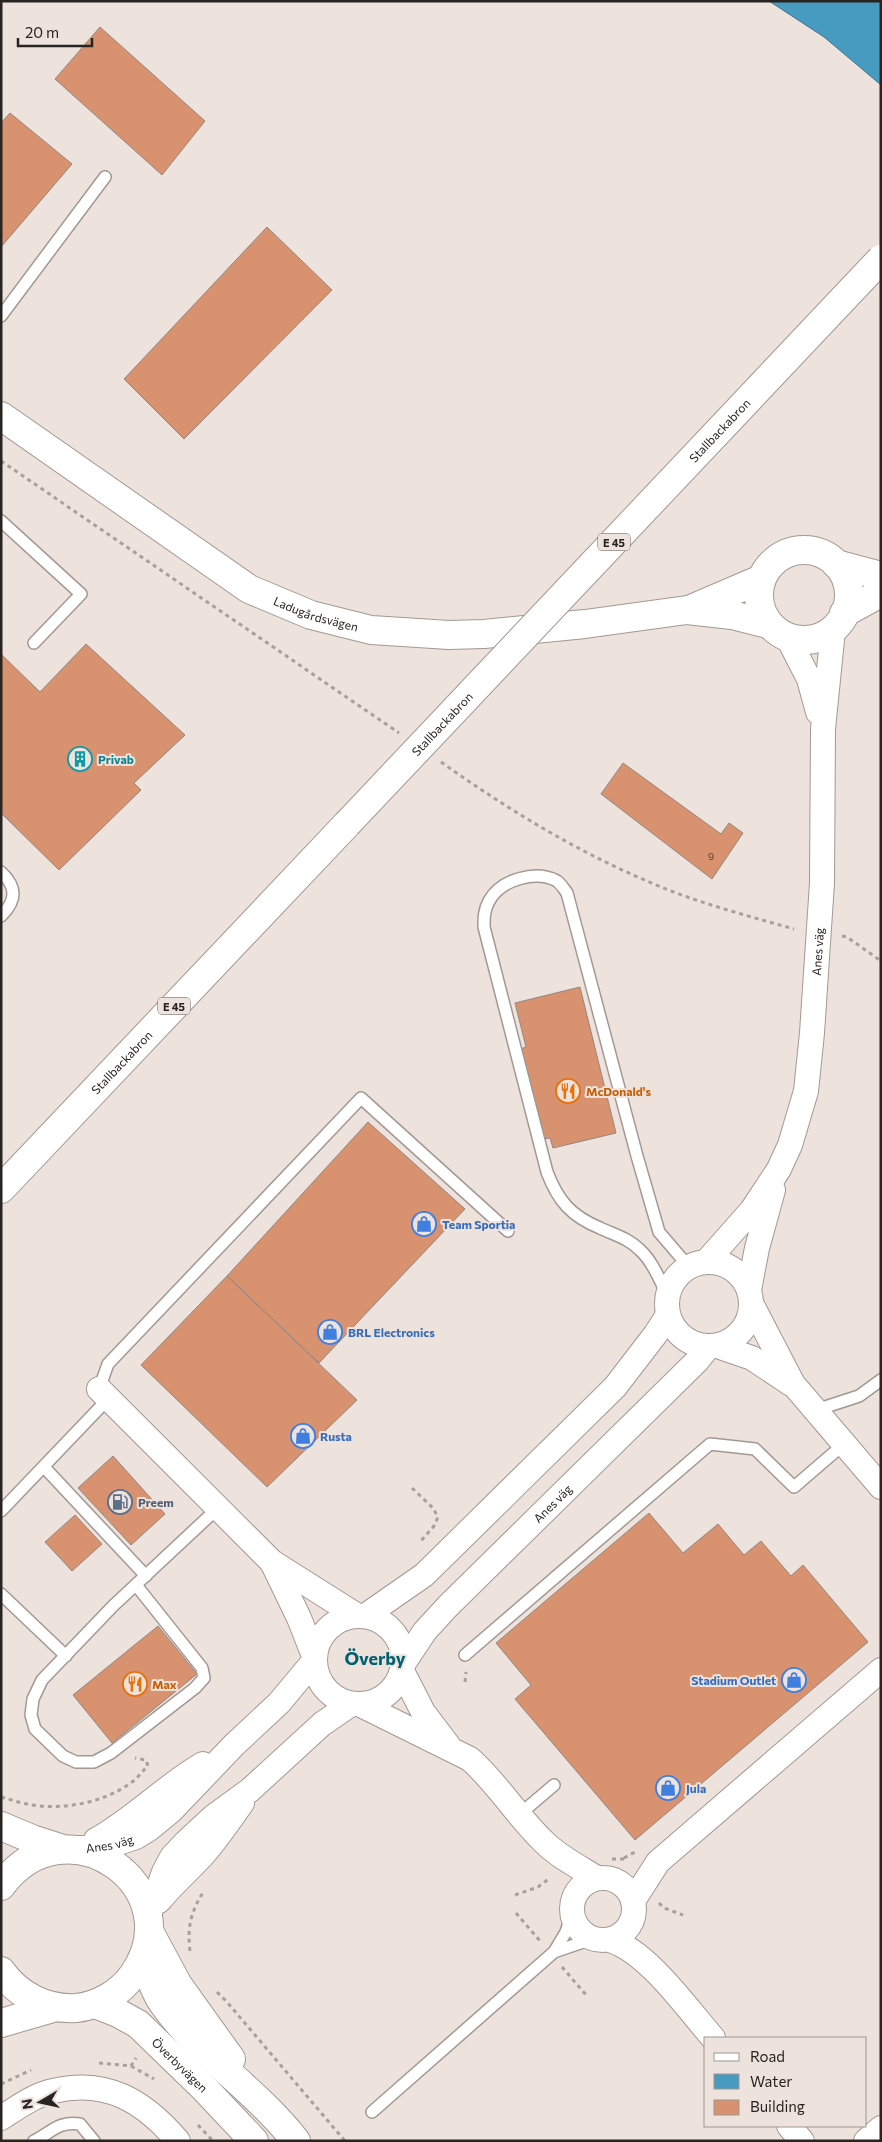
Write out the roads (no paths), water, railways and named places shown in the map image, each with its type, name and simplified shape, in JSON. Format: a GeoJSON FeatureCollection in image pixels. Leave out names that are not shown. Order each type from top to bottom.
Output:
{"type":"FeatureCollection","features":[{"type":"Feature","properties":{"kind":"main road","name":"Stallbackabron"},"geometry":{"type":"LineString","coordinates":[[1,1189],[881,260]]}},
{"type":"Feature","properties":{"kind":"main road","name":"Ladugårdsvägen"},"geometry":{"type":"LineString","coordinates":[[2,418],[249,589],[311,615],[371,630],[450,635],[484,634],[585,624],[687,610],[732,615],[778,631]]}},
{"type":"Feature","properties":{"kind":"main road"},"geometry":{"type":"LineString","coordinates":[[838,622],[848,604],[848,586],[844,574],[836,564],[825,556],[812,551],[789,553],[770,565],[761,579],[758,596],[762,613],[778,631],[810,640],[822,637],[838,622],[881,592]]}},
{"type":"Feature","properties":{"kind":"main road"},"geometry":{"type":"LineString","coordinates":[[836,564],[881,576]]}},
{"type":"Feature","properties":{"kind":"main road","name":"Ladugårdsvägen"},"geometry":{"type":"LineString","coordinates":[[687,610],[761,579]]}},
{"type":"Feature","properties":{"kind":"main road"},"geometry":{"type":"LineString","coordinates":[[1,1826],[71,1849],[100,1855],[120,1867],[135,1884],[145,1906],[148,1923],[178,1985],[220,2042],[252,2092]]}},
{"type":"Feature","properties":{"kind":"main road"},"geometry":{"type":"LineString","coordinates":[[1,1886],[14,1871],[39,1854],[71,1849]]}},
{"type":"Feature","properties":{"kind":"main road"},"geometry":{"type":"LineString","coordinates":[[1,1970],[16,1989],[42,2004],[76,2008],[95,2004],[119,1990],[129,1980],[144,1956],[148,1923]]}},
{"type":"Feature","properties":{"kind":"main road"},"geometry":{"type":"LineString","coordinates":[[144,1956],[164,2005],[191,2036],[252,2092],[296,2141]]}},
{"type":"Feature","properties":{"kind":"main road","name":"Överbyvägen"},"geometry":{"type":"LineString","coordinates":[[95,2004],[118,2013],[138,2024],[204,2088],[254,2141]]}},
{"type":"Feature","properties":{"kind":"main road"},"geometry":{"type":"LineString","coordinates":[[1,2023],[56,2007]]}},
{"type":"Feature","properties":{"kind":"street","name":"Anes väg"},"geometry":{"type":"LineString","coordinates":[[751,1298],[757,1248],[779,1170],[790,1145],[806,1091],[812,1033],[822,883],[823,729],[838,622]]}},
{"type":"Feature","properties":{"kind":"street","name":"Anes väg"},"geometry":{"type":"LineString","coordinates":[[778,631],[809,678],[823,729]]}},
{"type":"Feature","properties":{"kind":"street","name":"Anes väg"},"geometry":{"type":"LineString","coordinates":[[697,1265],[752,1210],[779,1170]]}},
{"type":"Feature","properties":{"kind":"street"},"geometry":{"type":"LineString","coordinates":[[314,1658],[321,1636],[328,1628],[336,1621],[361,1616],[424,1575],[608,1393],[656,1335],[668,1306],[672,1285],[679,1275],[697,1265],[728,1266],[744,1280],[793,1384],[881,1487]]}},
{"type":"Feature","properties":{"kind":"street"},"geometry":{"type":"LineString","coordinates":[[712,1347],[735,1339],[742,1332],[747,1324],[751,1298]]}},
{"type":"Feature","properties":{"kind":"street"},"geometry":{"type":"LineString","coordinates":[[668,1306],[671,1323],[682,1338],[699,1346],[712,1347],[752,1358],[793,1384]]}},
{"type":"Feature","properties":{"kind":"street","name":"Anes väg"},"geometry":{"type":"LineString","coordinates":[[403,1667],[425,1631],[448,1606],[712,1347]]}},
{"type":"Feature","properties":{"kind":"street"},"geometry":{"type":"LineString","coordinates":[[103,1394],[272,1562],[361,1616],[378,1619],[389,1627],[400,1644],[403,1667],[423,1712],[449,1747]]}},
{"type":"Feature","properties":{"kind":"street"},"geometry":{"type":"LineString","coordinates":[[272,1562],[299,1618],[314,1658],[318,1676],[325,1689],[337,1699],[355,1704],[449,1747],[470,1759],[484,1771],[544,1842],[574,1865],[626,1888],[636,1939],[648,1963]]}},
{"type":"Feature","properties":{"kind":"street","name":"Anes väg"},"geometry":{"type":"LineString","coordinates":[[71,1849],[122,1824],[190,1771],[234,1745],[279,1703],[314,1658]]}},
{"type":"Feature","properties":{"kind":"street"},"geometry":{"type":"LineString","coordinates":[[148,1923],[170,1887],[200,1858],[223,1831],[250,1790],[322,1724],[355,1704],[371,1703],[382,1698],[398,1682],[403,1667]]}},
{"type":"Feature","properties":{"kind":"street"},"geometry":{"type":"LineString","coordinates":[[601,1939],[623,1933],[632,1911],[658,1862],[881,1670]]}},
{"type":"Feature","properties":{"kind":"street"},"geometry":{"type":"LineString","coordinates":[[544,1842],[572,1907],[577,1927],[601,1939],[633,1950],[648,1963],[712,2037]]}},
{"type":"Feature","properties":{"kind":"street"},"geometry":{"type":"LineString","coordinates":[[572,1907],[577,1891],[584,1884],[658,1862]]}},
{"type":"Feature","properties":{"kind":"street"},"geometry":{"type":"LineString","coordinates":[[1,2118],[26,2102],[52,2091],[84,2087],[107,2090],[147,2109],[178,2141]]}},
{"type":"Feature","properties":{"kind":"street"},"geometry":{"type":"LineString","coordinates":[[790,2127],[802,2141]]}},
{"type":"Feature","properties":{"kind":"street"},"geometry":{"type":"LineString","coordinates":[[866,2141],[881,2128]]}},
{"type":"Feature","properties":{"kind":"lane"},"geometry":{"type":"LineString","coordinates":[[1,316],[70,227],[105,177]]}},
{"type":"Feature","properties":{"kind":"lane"},"geometry":{"type":"LineString","coordinates":[[1,521],[80,594],[34,643]]}},
{"type":"Feature","properties":{"kind":"lane"},"geometry":{"type":"LineString","coordinates":[[1,872],[12,882],[13,892],[10,907],[1,916]]}},
{"type":"Feature","properties":{"kind":"lane"},"geometry":{"type":"LineString","coordinates":[[668,1306],[654,1269],[641,1250],[623,1237],[580,1219],[565,1206],[554,1192],[547,1172],[484,927],[484,913],[490,900],[502,888],[519,878],[540,876],[559,882],[567,893],[659,1232],[697,1265]]}},
{"type":"Feature","properties":{"kind":"lane"},"geometry":{"type":"LineString","coordinates":[[1,1511],[44,1467],[103,1394],[108,1364],[361,1098],[508,1231]]}},
{"type":"Feature","properties":{"kind":"lane"},"geometry":{"type":"LineString","coordinates":[[816,1410],[848,1400],[871,1388],[881,1380]]}},
{"type":"Feature","properties":{"kind":"lane"},"geometry":{"type":"LineString","coordinates":[[465,1655],[710,1444],[755,1449],[794,1487],[844,1444]]}},
{"type":"Feature","properties":{"kind":"lane"},"geometry":{"type":"LineString","coordinates":[[44,1467],[146,1576]]}},
{"type":"Feature","properties":{"kind":"lane"},"geometry":{"type":"LineString","coordinates":[[136,1585],[202,1668],[204,1678],[195,1688],[119,1747],[94,1762],[76,1762],[63,1756],[35,1729],[31,1715],[33,1699],[42,1680],[136,1585],[218,1507]]}},
{"type":"Feature","properties":{"kind":"lane"},"geometry":{"type":"LineString","coordinates":[[1,1594],[66,1656]]}},
{"type":"Feature","properties":{"kind":"lane"},"geometry":{"type":"LineString","coordinates":[[520,1814],[554,1785]]}},
{"type":"Feature","properties":{"kind":"lane"},"geometry":{"type":"LineString","coordinates":[[372,2112],[554,1952],[566,1932],[572,1907]]}},
{"type":"Feature","properties":{"kind":"lane"},"geometry":{"type":"LineString","coordinates":[[554,1952],[601,1939]]}},
{"type":"Feature","properties":{"kind":"lane"},"geometry":{"type":"LineString","coordinates":[[34,2141],[57,2126],[69,2122],[80,2124],[94,2141]]}},
{"type":"Feature","properties":{"kind":"water"},"geometry":{"type":"Polygon","coordinates":[[[769,1],[881,1],[881,85],[824,37],[769,1]]]}},
{"type":"Feature","properties":{"kind":"place","name":"Privab"},"geometry":{"type":"Point","coordinates":[80,759]}},
{"type":"Feature","properties":{"kind":"place","name":"McDonald's"},"geometry":{"type":"Point","coordinates":[568,1091]}},
{"type":"Feature","properties":{"kind":"place","name":"Team Sportia"},"geometry":{"type":"Point","coordinates":[424,1224]}},
{"type":"Feature","properties":{"kind":"place","name":"BRL Electronics"},"geometry":{"type":"Point","coordinates":[330,1332]}},
{"type":"Feature","properties":{"kind":"place","name":"Rusta"},"geometry":{"type":"Point","coordinates":[303,1436]}},
{"type":"Feature","properties":{"kind":"place","name":"Preem"},"geometry":{"type":"Point","coordinates":[120,1502]}},
{"type":"Feature","properties":{"kind":"place","name":"Stadium Outlet"},"geometry":{"type":"Point","coordinates":[794,1680]}},
{"type":"Feature","properties":{"kind":"place","name":"Max"},"geometry":{"type":"Point","coordinates":[135,1684]}},
{"type":"Feature","properties":{"kind":"place","name":"Jula"},"geometry":{"type":"Point","coordinates":[668,1788]}},
{"type":"Feature","properties":{"kind":"district","name":"Överby"},"geometry":{"type":"Point","coordinates":[375,1658]}}]}
